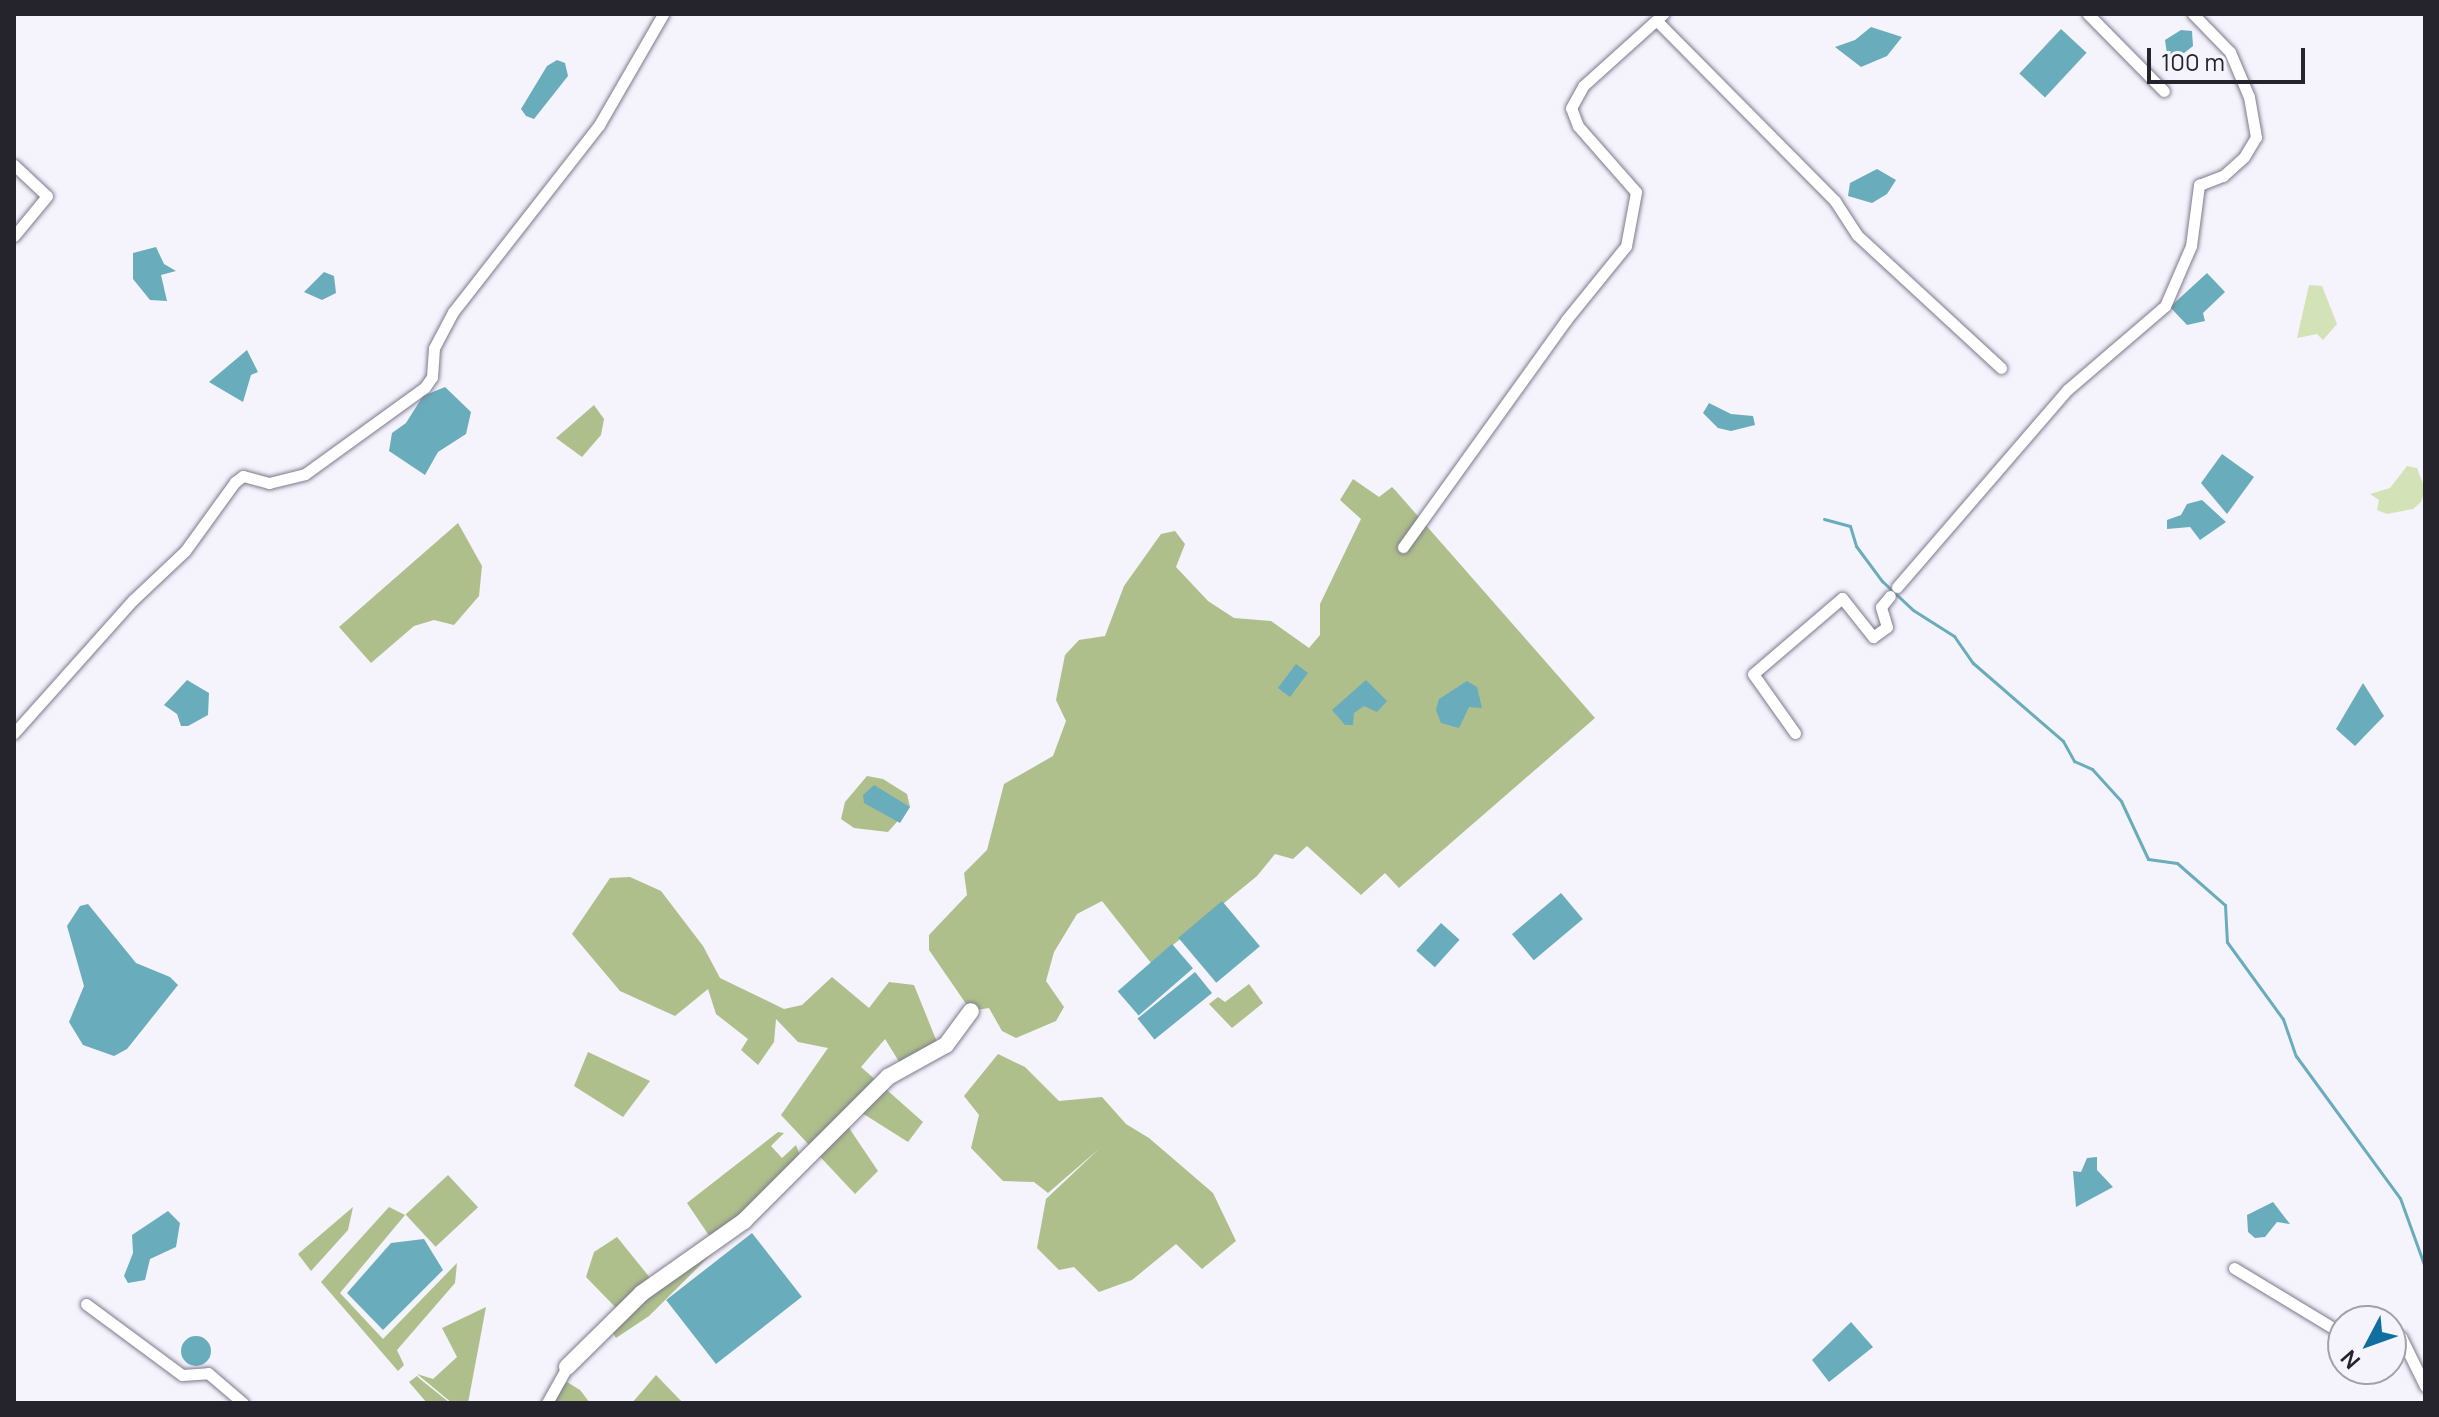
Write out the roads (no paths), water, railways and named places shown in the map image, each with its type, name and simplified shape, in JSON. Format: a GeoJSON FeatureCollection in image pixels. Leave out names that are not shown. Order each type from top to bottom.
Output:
{"type":"FeatureCollection","features":[{"type":"Feature","properties":{"kind":"street"},"geometry":{"type":"LineString","coordinates":[[14,733],[133,600],[185,551],[235,482],[243,476],[269,483],[305,474],[425,387],[432,377],[434,348],[453,312],[599,125],[663,14]]}},
{"type":"Feature","properties":{"kind":"street"},"geometry":{"type":"LineString","coordinates":[[2088,14],[2164,91]]}},
{"type":"Feature","properties":{"kind":"street"},"geometry":{"type":"LineString","coordinates":[[1795,733],[1753,674],[1842,598],[1873,637],[1887,627],[1881,607],[2067,390],[2165,306],[2191,246],[2199,185],[2223,176],[2244,157],[2256,137],[2249,97],[2230,52],[2193,14]]}},
{"type":"Feature","properties":{"kind":"street"},"geometry":{"type":"LineString","coordinates":[[1403,547],[1566,320],[1626,246],[1636,192],[1578,126],[1571,108],[1583,86],[1660,18],[1835,201],[1857,235],[2001,368]]}},
{"type":"Feature","properties":{"kind":"street"},"geometry":{"type":"LineString","coordinates":[[14,165],[47,196],[14,236]]}},
{"type":"Feature","properties":{"kind":"street"},"geometry":{"type":"LineString","coordinates":[[547,1403],[567,1367],[642,1293],[744,1221],[888,1077],[946,1045],[971,1011]]}},
{"type":"Feature","properties":{"kind":"street"},"geometry":{"type":"LineString","coordinates":[[2234,1268],[2327,1324]]}},
{"type":"Feature","properties":{"kind":"street"},"geometry":{"type":"LineString","coordinates":[[86,1304],[182,1375],[208,1373],[243,1403]]}},
{"type":"Feature","properties":{"kind":"street"},"geometry":{"type":"LineString","coordinates":[[2407,1349],[2425,1386]]}},
{"type":"Feature","properties":{"kind":"water"},"geometry":{"type":"Polygon","coordinates":[[[1871,27],[1902,37],[1887,56],[1861,67],[1835,47],[1855,40],[1871,27]]]}},
{"type":"Feature","properties":{"kind":"water"},"geometry":{"type":"Polygon","coordinates":[[[2061,29],[2087,53],[2045,97],[2019,74],[2061,29]]]}},
{"type":"Feature","properties":{"kind":"water"},"geometry":{"type":"Polygon","coordinates":[[[2181,30],[2192,31],[2193,46],[2179,57],[2167,54],[2165,40],[2181,30]]]}},
{"type":"Feature","properties":{"kind":"water"},"geometry":{"type":"Polygon","coordinates":[[[557,60],[565,63],[568,76],[534,119],[526,116],[521,109],[547,66],[557,60]]]}},
{"type":"Feature","properties":{"kind":"water"},"geometry":{"type":"Polygon","coordinates":[[[1877,169],[1896,180],[1887,194],[1872,203],[1848,196],[1850,183],[1877,169]]]}},
{"type":"Feature","properties":{"kind":"water"},"geometry":{"type":"Polygon","coordinates":[[[156,247],[164,264],[176,271],[161,275],[167,301],[150,300],[133,279],[133,253],[156,247]]]}},
{"type":"Feature","properties":{"kind":"water"},"geometry":{"type":"Polygon","coordinates":[[[324,272],[334,276],[336,293],[322,300],[304,292],[324,272]]]}},
{"type":"Feature","properties":{"kind":"water"},"geometry":{"type":"Polygon","coordinates":[[[2207,273],[2225,292],[2203,313],[2205,321],[2187,325],[2170,307],[2207,273]]]}},
{"type":"Feature","properties":{"kind":"water"},"geometry":{"type":"Polygon","coordinates":[[[247,350],[258,372],[251,375],[243,402],[209,382],[247,350]]]}},
{"type":"Feature","properties":{"kind":"water"},"geometry":{"type":"Polygon","coordinates":[[[445,387],[471,412],[466,434],[438,452],[425,475],[389,451],[392,433],[406,423],[423,396],[445,387]]]}},
{"type":"Feature","properties":{"kind":"water"},"geometry":{"type":"Polygon","coordinates":[[[1709,403],[1731,414],[1753,416],[1755,425],[1731,431],[1718,428],[1703,413],[1709,403]]]}},
{"type":"Feature","properties":{"kind":"water"},"geometry":{"type":"Polygon","coordinates":[[[2222,454],[2254,477],[2227,514],[2201,483],[2222,454]]]}},
{"type":"Feature","properties":{"kind":"water"},"geometry":{"type":"Polygon","coordinates":[[[2202,500],[2226,522],[2200,540],[2190,527],[2167,529],[2167,520],[2181,515],[2187,504],[2202,500]]]}},
{"type":"Feature","properties":{"kind":"water"},"geometry":{"type":"Polygon","coordinates":[[[1296,664],[1308,673],[1290,697],[1278,688],[1296,664]]]}},
{"type":"Feature","properties":{"kind":"water"},"geometry":{"type":"Polygon","coordinates":[[[187,680],[209,693],[208,715],[188,726],[181,726],[177,714],[164,705],[187,680]]]}},
{"type":"Feature","properties":{"kind":"water"},"geometry":{"type":"Polygon","coordinates":[[[1366,680],[1387,701],[1377,712],[1364,706],[1354,713],[1353,725],[1345,725],[1332,710],[1366,680]]]}},
{"type":"Feature","properties":{"kind":"water"},"geometry":{"type":"Polygon","coordinates":[[[1467,681],[1477,687],[1482,708],[1469,707],[1459,728],[1441,723],[1436,710],[1439,699],[1467,681]]]}},
{"type":"Feature","properties":{"kind":"water"},"geometry":{"type":"Polygon","coordinates":[[[2363,683],[2384,716],[2355,746],[2336,729],[2363,683]]]}},
{"type":"Feature","properties":{"kind":"water"},"geometry":{"type":"Polygon","coordinates":[[[874,785],[910,807],[900,823],[864,803],[863,795],[874,785]]]}},
{"type":"Feature","properties":{"kind":"water"},"geometry":{"type":"Polygon","coordinates":[[[1561,893],[1583,919],[1534,960],[1512,934],[1561,893]]]}},
{"type":"Feature","properties":{"kind":"water"},"geometry":{"type":"Polygon","coordinates":[[[1222,901],[1260,946],[1216,983],[1178,938],[1222,901]]]}},
{"type":"Feature","properties":{"kind":"water"},"geometry":{"type":"Polygon","coordinates":[[[88,904],[136,963],[170,977],[178,985],[127,1049],[114,1056],[83,1045],[69,1022],[84,986],[67,926],[80,906],[88,904]]]}},
{"type":"Feature","properties":{"kind":"water"},"geometry":{"type":"Polygon","coordinates":[[[1441,923],[1460,940],[1435,967],[1416,950],[1441,923]]]}},
{"type":"Feature","properties":{"kind":"water"},"geometry":{"type":"Polygon","coordinates":[[[1172,944],[1193,968],[1139,1015],[1118,991],[1172,944]]]}},
{"type":"Feature","properties":{"kind":"water"},"geometry":{"type":"Polygon","coordinates":[[[1195,972],[1212,993],[1154,1040],[1137,1019],[1195,972]]]}},
{"type":"Feature","properties":{"kind":"water"},"geometry":{"type":"Polygon","coordinates":[[[2097,1157],[2097,1170],[2113,1187],[2076,1207],[2073,1171],[2081,1172],[2087,1158],[2097,1157]]]}},
{"type":"Feature","properties":{"kind":"water"},"geometry":{"type":"Polygon","coordinates":[[[2273,1202],[2290,1224],[2277,1222],[2265,1237],[2255,1238],[2248,1232],[2247,1215],[2273,1202]]]}},
{"type":"Feature","properties":{"kind":"water"},"geometry":{"type":"Polygon","coordinates":[[[168,1211],[180,1223],[176,1247],[150,1259],[145,1280],[128,1283],[124,1276],[133,1253],[132,1235],[168,1211]]]}},
{"type":"Feature","properties":{"kind":"water"},"geometry":{"type":"Polygon","coordinates":[[[752,1233],[802,1297],[716,1364],[666,1300],[752,1233]]]}},
{"type":"Feature","properties":{"kind":"water"},"geometry":{"type":"Polygon","coordinates":[[[424,1239],[443,1270],[383,1330],[347,1293],[391,1243],[424,1239]]]}},
{"type":"Feature","properties":{"kind":"water"},"geometry":{"type":"Polygon","coordinates":[[[1851,1322],[1873,1347],[1829,1382],[1812,1360],[1851,1322]]]}},
{"type":"Feature","properties":{"kind":"water"},"geometry":{"type":"Polygon","coordinates":[[[196,1336],[207,1340],[211,1351],[207,1362],[196,1366],[185,1362],[181,1351],[185,1340],[196,1336]]]}},
{"type":"Feature","properties":{"kind":"waterway"},"geometry":{"type":"LineString","coordinates":[[1824,519],[1850,526],[1856,546],[1882,581],[1913,610],[1954,636],[1973,663],[2063,741],[2074,761],[2092,769],[2121,801],[2148,859],[2177,863],[2225,905],[2227,942],[2283,1019],[2296,1056],[2400,1198],[2425,1267]]}}]}
